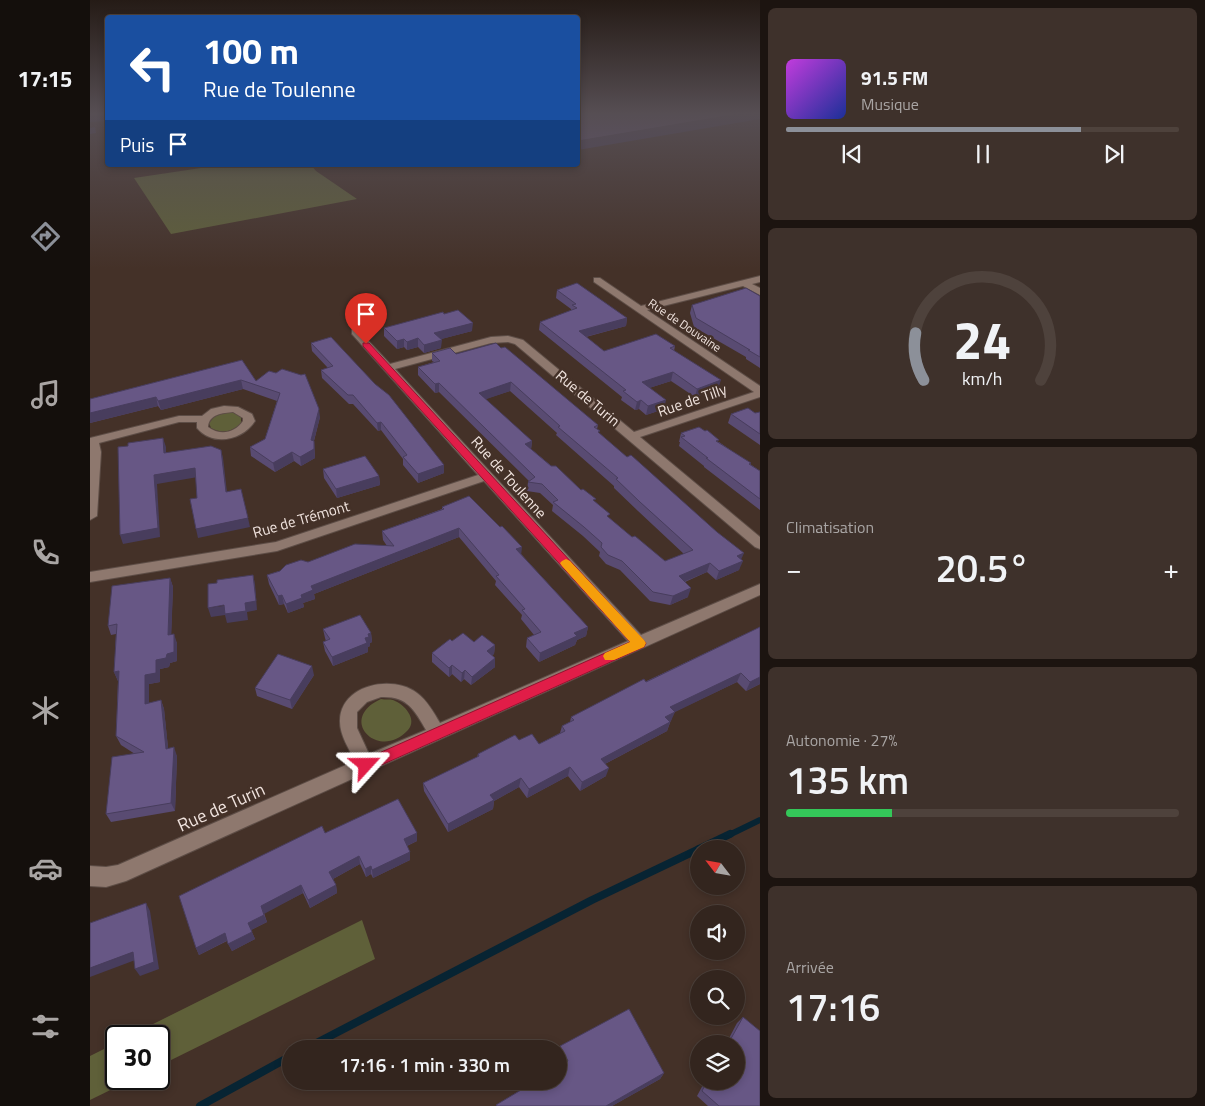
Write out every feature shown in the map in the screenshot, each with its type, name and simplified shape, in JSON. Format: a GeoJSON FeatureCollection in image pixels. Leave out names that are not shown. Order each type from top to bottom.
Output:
{"type":"FeatureCollection","features":[{"type":"Feature","properties":{"kind":"street"},"geometry":{"type":"LineString","coordinates":[[639,309],[760,279]]}},
{"type":"Feature","properties":{"kind":"street","name":"Rue de Douvaine"},"geometry":{"type":"LineString","coordinates":[[597,280],[760,392]]}},
{"type":"Feature","properties":{"kind":"street"},"geometry":{"type":"LineString","coordinates":[[745,283],[760,292]]}},
{"type":"Feature","properties":{"kind":"street","name":"Rue de Toulenne"},"geometry":{"type":"LineString","coordinates":[[355,332],[639,643]]}},
{"type":"Feature","properties":{"kind":"street","name":"Rue de Turin"},"geometry":{"type":"LineString","coordinates":[[388,368],[491,340],[514,340],[523,344],[760,544]]}},
{"type":"Feature","properties":{"kind":"street","name":"Rue de Tilly"},"geometry":{"type":"LineString","coordinates":[[633,436],[760,392]]}},
{"type":"Feature","properties":{"kind":"street"},"geometry":{"type":"LineString","coordinates":[[90,516],[95,452],[92,441],[179,419],[204,419]]}},
{"type":"Feature","properties":{"kind":"street","name":"Rue de Trémont"},"geometry":{"type":"LineString","coordinates":[[90,577],[277,546],[487,476]]}},
{"type":"Feature","properties":{"kind":"street","name":"Rue de Turin"},"geometry":{"type":"LineString","coordinates":[[90,876],[106,877],[119,874],[760,589]]}},
{"type":"Feature","properties":{"kind":"street"},"geometry":{"type":"LineString","coordinates":[[366,765],[355,744],[348,720],[350,710],[356,703],[373,691],[393,689],[412,697],[437,733]]}},
{"type":"Feature","properties":{"kind":"green space"},"geometry":{"type":"Polygon","coordinates":[[[208,167],[313,167],[357,199],[171,234],[134,178],[208,167]]]}},
{"type":"Feature","properties":{"kind":"green space"},"geometry":{"type":"Polygon","coordinates":[[[223,413],[234,413],[241,417],[241,423],[227,431],[211,428],[209,423],[214,417],[223,413]]]}},
{"type":"Feature","properties":{"kind":"green space"},"geometry":{"type":"Polygon","coordinates":[[[381,699],[397,702],[405,708],[411,717],[411,726],[397,739],[375,740],[367,734],[362,726],[362,717],[368,707],[381,699]]]}},
{"type":"Feature","properties":{"kind":"green space"},"geometry":{"type":"Polygon","coordinates":[[[362,920],[375,959],[170,1061],[170,1025],[151,1025],[362,920]]]}},
{"type":"Feature","properties":{"kind":"green space"},"geometry":{"type":"Polygon","coordinates":[[[105,1048],[105,1090],[110,1090],[90,1100],[90,1056],[105,1048]]]}},
{"type":"Feature","properties":{"kind":"building"},"geometry":{"type":"Polygon","coordinates":[[[577,283],[627,318],[579,331],[604,351],[656,334],[675,346],[670,348],[721,380],[697,389],[673,372],[642,382],[666,400],[648,406],[641,400],[637,402],[623,391],[626,390],[540,322],[577,308],[572,305],[576,304],[557,290],[577,283]]]}},
{"type":"Feature","properties":{"kind":"building"},"geometry":{"type":"Polygon","coordinates":[[[746,288],[760,296],[760,357],[696,318],[692,305],[746,288]]]}},
{"type":"Feature","properties":{"kind":"building"},"geometry":{"type":"Polygon","coordinates":[[[458,310],[473,323],[434,333],[442,340],[424,345],[418,338],[407,342],[404,339],[397,341],[384,328],[443,312],[444,314],[458,310]]]}},
{"type":"Feature","properties":{"kind":"building"},"geometry":{"type":"Polygon","coordinates":[[[331,337],[375,384],[389,395],[444,465],[418,474],[403,457],[407,455],[381,422],[377,423],[353,395],[348,395],[321,370],[333,366],[311,343],[331,337]]]}},
{"type":"Feature","properties":{"kind":"building"},"geometry":{"type":"Polygon","coordinates":[[[496,343],[501,348],[505,347],[598,425],[594,427],[600,431],[598,432],[627,457],[631,455],[717,532],[744,553],[737,556],[743,561],[719,571],[710,563],[679,576],[691,588],[673,596],[653,592],[622,561],[608,555],[601,547],[602,543],[553,502],[558,500],[542,484],[528,482],[535,477],[439,383],[435,384],[418,367],[440,361],[432,353],[450,348],[456,354],[496,343]],[[511,382],[479,393],[532,441],[525,444],[551,466],[556,466],[581,490],[583,489],[596,499],[593,500],[610,514],[607,516],[632,537],[635,536],[665,561],[693,550],[616,479],[618,478],[558,427],[560,426],[511,382]]]}},
{"type":"Feature","properties":{"kind":"building"},"geometry":{"type":"Polygon","coordinates":[[[242,360],[256,381],[269,371],[276,373],[282,369],[301,375],[305,374],[319,409],[311,440],[314,441],[314,449],[300,457],[292,452],[273,463],[250,447],[265,439],[280,393],[241,380],[158,401],[156,397],[90,413],[90,399],[242,360]]]}},
{"type":"Feature","properties":{"kind":"building"},"geometry":{"type":"Polygon","coordinates":[[[748,408],[755,413],[760,412],[760,434],[731,414],[748,408]]]}},
{"type":"Feature","properties":{"kind":"building"},"geometry":{"type":"Polygon","coordinates":[[[699,427],[705,431],[707,430],[719,440],[716,441],[751,463],[749,464],[760,471],[760,499],[681,437],[685,436],[681,433],[699,427]]]}},
{"type":"Feature","properties":{"kind":"building"},"geometry":{"type":"Polygon","coordinates":[[[163,438],[164,453],[211,446],[221,450],[226,492],[241,489],[248,518],[196,529],[190,499],[197,498],[195,468],[154,475],[158,528],[120,535],[118,447],[128,446],[128,443],[163,438]]]}},
{"type":"Feature","properties":{"kind":"building"},"geometry":{"type":"Polygon","coordinates":[[[365,456],[379,476],[336,489],[323,469],[365,456]]]}},
{"type":"Feature","properties":{"kind":"building"},"geometry":{"type":"Polygon","coordinates":[[[469,496],[522,547],[516,549],[588,627],[574,633],[577,636],[540,653],[527,638],[541,632],[522,610],[525,609],[496,576],[499,575],[459,528],[311,586],[313,590],[301,595],[302,598],[286,604],[282,595],[278,596],[267,575],[280,571],[286,565],[301,560],[308,562],[355,544],[394,546],[382,531],[444,509],[442,507],[469,496]]]}},
{"type":"Feature","properties":{"kind":"building"},"geometry":{"type":"Polygon","coordinates":[[[253,575],[256,601],[245,603],[246,611],[225,614],[224,605],[208,608],[208,584],[217,583],[217,580],[253,575]]]}},
{"type":"Feature","properties":{"kind":"building"},"geometry":{"type":"Polygon","coordinates":[[[170,578],[168,635],[174,634],[174,652],[167,654],[166,658],[156,660],[156,673],[145,675],[145,704],[161,700],[166,749],[174,747],[171,803],[106,814],[112,757],[144,752],[116,736],[119,671],[114,672],[117,624],[108,626],[112,586],[170,578]]]}},
{"type":"Feature","properties":{"kind":"building"},"geometry":{"type":"Polygon","coordinates":[[[360,615],[371,633],[368,634],[369,637],[365,638],[367,643],[332,657],[323,642],[330,639],[323,629],[360,615]]]}},
{"type":"Feature","properties":{"kind":"building"},"geometry":{"type":"Polygon","coordinates":[[[760,627],[760,677],[750,682],[741,673],[670,707],[675,712],[665,717],[670,722],[601,759],[609,768],[582,782],[570,767],[529,789],[521,778],[490,795],[494,800],[448,824],[423,783],[479,756],[478,754],[515,735],[519,740],[532,734],[539,744],[565,731],[562,726],[574,720],[571,717],[644,679],[646,682],[760,627]]]}},
{"type":"Feature","properties":{"kind":"building"},"geometry":{"type":"Polygon","coordinates":[[[463,633],[474,642],[482,635],[495,645],[487,651],[495,658],[472,677],[465,670],[462,673],[452,665],[449,668],[432,653],[450,639],[452,641],[463,633]]]}},
{"type":"Feature","properties":{"kind":"building"},"geometry":{"type":"Polygon","coordinates":[[[278,654],[312,666],[290,700],[255,688],[278,654]]]}},
{"type":"Feature","properties":{"kind":"building"},"geometry":{"type":"Polygon","coordinates":[[[398,799],[417,833],[404,839],[410,852],[372,870],[371,866],[365,869],[359,856],[329,872],[336,885],[308,900],[301,885],[261,906],[264,915],[248,923],[252,932],[228,944],[225,933],[196,948],[179,896],[322,826],[325,833],[398,799]]]}},
{"type":"Feature","properties":{"kind":"building"},"geometry":{"type":"Polygon","coordinates":[[[146,903],[154,962],[135,969],[133,952],[90,968],[90,923],[146,903]]]}},
{"type":"Feature","properties":{"kind":"building"},"geometry":{"type":"Polygon","coordinates":[[[629,1009],[664,1073],[606,1106],[496,1105],[521,1090],[567,1090],[567,1042],[629,1009]]]}},
{"type":"Feature","properties":{"kind":"building"},"geometry":{"type":"Polygon","coordinates":[[[745,1019],[760,1031],[760,1106],[719,1106],[702,1091],[745,1090],[745,1035],[733,1035],[739,1025],[745,1025],[745,1019]]]}},
{"type":"Feature","properties":{"kind":"waterway"},"geometry":{"type":"LineString","coordinates":[[727,836],[760,820]]}},
{"type":"Feature","properties":{"kind":"waterway"},"geometry":{"type":"LineString","coordinates":[[322,1040],[592,900],[730,834]]}},
{"type":"Feature","properties":{"kind":"waterway"},"geometry":{"type":"LineString","coordinates":[[200,1106],[282,1061]]}},
{"type":"Feature","properties":{"kind":"slow traffic"},"geometry":{"type":"LineString","coordinates":[[566,563],[639,643],[610,656]]}},
{"type":"Feature","properties":{"kind":"route"},"geometry":{"type":"LineString","coordinates":[[366,344],[639,643],[366,765]]}}]}
